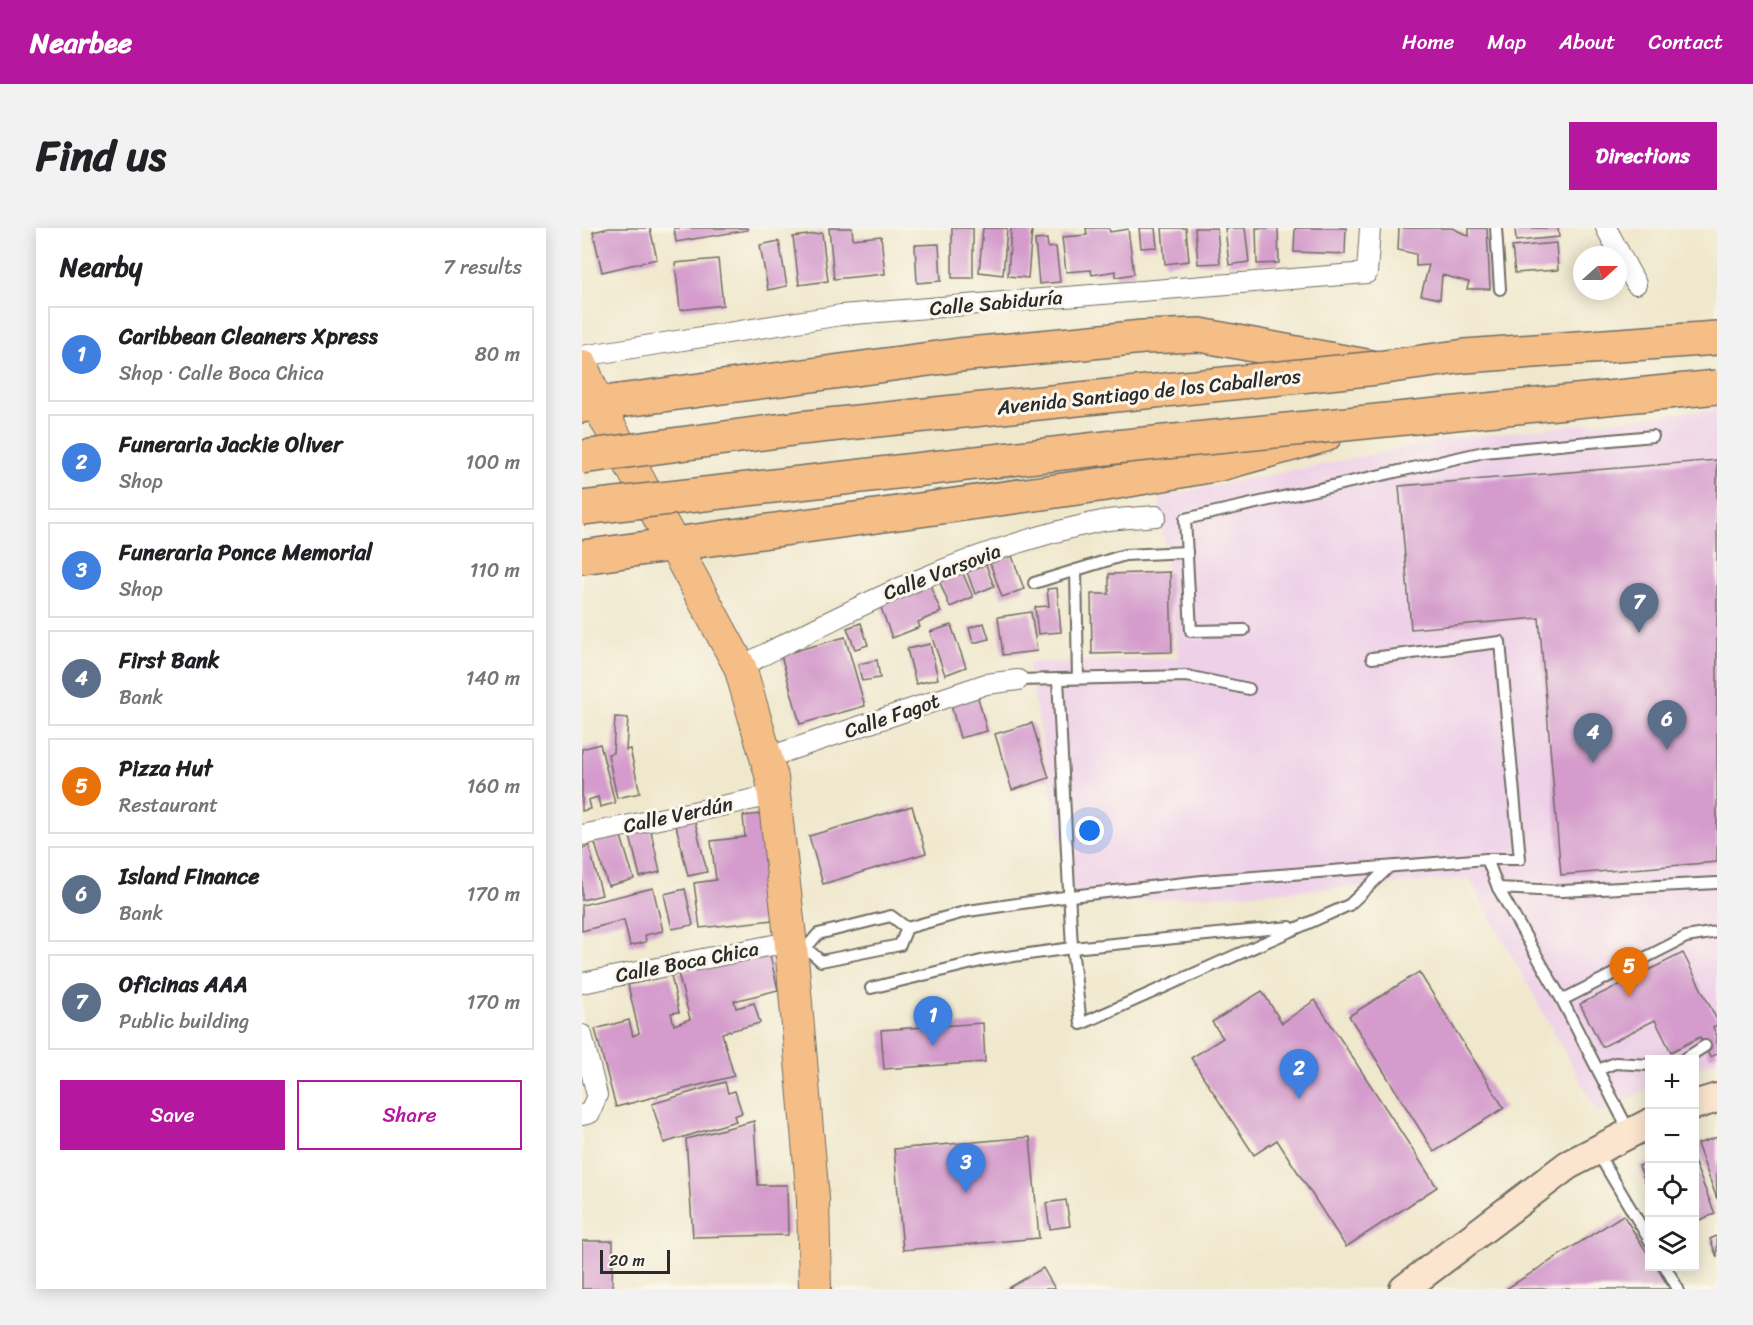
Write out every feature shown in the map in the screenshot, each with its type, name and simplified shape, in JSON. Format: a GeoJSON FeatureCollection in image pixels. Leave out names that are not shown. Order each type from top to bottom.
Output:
{"type":"FeatureCollection","features":[{"type":"Feature","properties":{"kind":"highway"},"geometry":{"type":"LineString","coordinates":[[590,405],[959,356],[1093,341],[1200,335],[1377,368]]}},
{"type":"Feature","properties":{"kind":"highway","name":"Avenida Santiago de los Caballeros"},"geometry":{"type":"LineString","coordinates":[[582,458],[800,428],[1377,368],[1465,356],[1717,338]]}},
{"type":"Feature","properties":{"kind":"highway"},"geometry":{"type":"LineString","coordinates":[[582,508],[1384,418],[1717,387]]}},
{"type":"Feature","properties":{"kind":"highway"},"geometry":{"type":"LineString","coordinates":[[582,556],[1106,484],[1220,464],[1384,418]]}},
{"type":"Feature","properties":{"kind":"main road"},"geometry":{"type":"LineString","coordinates":[[582,366],[590,405],[674,544],[740,667],[766,758],[799,947],[813,1199],[815,1289]]}},
{"type":"Feature","properties":{"kind":"street","name":"Calle Sabiduría"},"geometry":{"type":"LineString","coordinates":[[582,356],[841,315],[1367,273],[1370,228]]}},
{"type":"Feature","properties":{"kind":"street"},"geometry":{"type":"LineString","coordinates":[[1606,228],[1636,284]]}},
{"type":"Feature","properties":{"kind":"street","name":"Calle Varsovia"},"geometry":{"type":"LineString","coordinates":[[740,667],[912,581],[972,557],[1099,521],[1156,516]]}},
{"type":"Feature","properties":{"kind":"street","name":"Calle Fagot"},"geometry":{"type":"LineString","coordinates":[[766,758],[986,684],[1018,680]]}},
{"type":"Feature","properties":{"kind":"street","name":"Calle Verdún"},"geometry":{"type":"LineString","coordinates":[[582,835],[774,795]]}},
{"type":"Feature","properties":{"kind":"street","name":"Calle Boca Chica"},"geometry":{"type":"LineString","coordinates":[[582,983],[773,945],[799,947]]}},
{"type":"Feature","properties":{"kind":"street"},"geometry":{"type":"LineString","coordinates":[[582,1035],[597,1095],[590,1113],[582,1115]]}},
{"type":"Feature","properties":{"kind":"street"},"geometry":{"type":"LineString","coordinates":[[1699,1104],[1717,1098]]}},
{"type":"Feature","properties":{"kind":"street"},"geometry":{"type":"LineString","coordinates":[[1404,1289],[1568,1165],[1640,1127]]}},
{"type":"Feature","properties":{"kind":"lane"},"geometry":{"type":"LineString","coordinates":[[1496,228],[1500,289]]}},
{"type":"Feature","properties":{"kind":"lane"},"geometry":{"type":"LineString","coordinates":[[1244,630],[1191,631],[1185,519],[1484,452],[1653,435]]}},
{"type":"Feature","properties":{"kind":"lane"},"geometry":{"type":"LineString","coordinates":[[1034,583],[1125,555],[1187,552]]}},
{"type":"Feature","properties":{"kind":"lane"},"geometry":{"type":"LineString","coordinates":[[1076,570],[1078,678]]}},
{"type":"Feature","properties":{"kind":"lane"},"geometry":{"type":"LineString","coordinates":[[907,928],[968,911],[1202,881],[1487,859],[1520,859],[1500,642],[1372,658]]}},
{"type":"Feature","properties":{"kind":"lane"},"geometry":{"type":"LineString","coordinates":[[1018,680],[1187,676],[1249,689]]}},
{"type":"Feature","properties":{"kind":"lane"},"geometry":{"type":"LineString","coordinates":[[1058,679],[1072,948],[1081,1024],[1349,905],[1389,867]]}},
{"type":"Feature","properties":{"kind":"lane"},"geometry":{"type":"LineString","coordinates":[[1487,859],[1498,888],[1562,1000],[1598,1070],[1640,1127]]}},
{"type":"Feature","properties":{"kind":"lane"},"geometry":{"type":"LineString","coordinates":[[1498,888],[1562,891],[1717,883]]}},
{"type":"Feature","properties":{"kind":"lane"},"geometry":{"type":"LineString","coordinates":[[891,916],[907,928],[900,945],[821,961],[799,947],[818,934],[891,916]]}},
{"type":"Feature","properties":{"kind":"lane"},"geometry":{"type":"LineString","coordinates":[[871,988],[985,960],[1072,948],[1300,926]]}},
{"type":"Feature","properties":{"kind":"lane"},"geometry":{"type":"LineString","coordinates":[[1562,1000],[1686,938],[1717,932]]}},
{"type":"Feature","properties":{"kind":"lane"},"geometry":{"type":"LineString","coordinates":[[1690,1055],[1705,1046]]}},
{"type":"Feature","properties":{"kind":"lane"},"geometry":{"type":"LineString","coordinates":[[1598,1070],[1615,1063],[1645,1065]]}},
{"type":"Feature","properties":{"kind":"lane"},"geometry":{"type":"LineString","coordinates":[[1595,1149],[1645,1233]]}},
{"type":"Feature","properties":{"kind":"lane"},"geometry":{"type":"LineString","coordinates":[[1668,1271],[1678,1289]]}},
{"type":"Feature","properties":{"kind":"shaded area"},"geometry":{"type":"Polygon","coordinates":[[[1717,409],[1717,1061],[1699,1067],[1699,1055],[1645,1055],[1645,1091],[1598,1113],[1470,879],[1072,905],[1028,663],[1178,658],[1159,497],[1455,438],[1717,409]]]}},
{"type":"Feature","properties":{"kind":"building"},"geometry":{"type":"Polygon","coordinates":[[[609,228],[650,228],[657,259],[602,272],[593,232],[609,228]]]}},
{"type":"Feature","properties":{"kind":"building"},"geometry":{"type":"Polygon","coordinates":[[[674,228],[747,228],[748,230],[676,242],[674,228]]]}},
{"type":"Feature","properties":{"kind":"building"},"geometry":{"type":"Polygon","coordinates":[[[829,228],[852,228],[853,239],[881,236],[885,274],[834,279],[829,228]]]}},
{"type":"Feature","properties":{"kind":"building"},"geometry":{"type":"Polygon","coordinates":[[[952,228],[973,228],[973,278],[952,278],[952,228]]]}},
{"type":"Feature","properties":{"kind":"building"},"geometry":{"type":"Polygon","coordinates":[[[983,228],[1007,228],[1003,275],[979,272],[983,228]]]}},
{"type":"Feature","properties":{"kind":"building"},"geometry":{"type":"Polygon","coordinates":[[[1011,228],[1032,230],[1028,278],[1008,276],[1011,228]]]}},
{"type":"Feature","properties":{"kind":"building"},"geometry":{"type":"Polygon","coordinates":[[[1086,228],[1109,228],[1110,232],[1128,229],[1134,274],[1116,277],[1116,271],[1092,275],[1091,270],[1066,272],[1062,237],[1087,235],[1086,228]]]}},
{"type":"Feature","properties":{"kind":"building"},"geometry":{"type":"Polygon","coordinates":[[[1139,228],[1155,228],[1157,247],[1141,248],[1139,228]]]}},
{"type":"Feature","properties":{"kind":"building"},"geometry":{"type":"Polygon","coordinates":[[[1162,228],[1186,228],[1189,261],[1165,264],[1162,228]]]}},
{"type":"Feature","properties":{"kind":"building"},"geometry":{"type":"Polygon","coordinates":[[[1195,228],[1217,228],[1220,263],[1198,264],[1195,228]]]}},
{"type":"Feature","properties":{"kind":"building"},"geometry":{"type":"Polygon","coordinates":[[[1225,228],[1245,228],[1249,262],[1229,265],[1225,228]]]}},
{"type":"Feature","properties":{"kind":"building"},"geometry":{"type":"Polygon","coordinates":[[[1256,228],[1278,228],[1279,263],[1257,264],[1256,228]]]}},
{"type":"Feature","properties":{"kind":"building"},"geometry":{"type":"Polygon","coordinates":[[[1295,228],[1346,228],[1345,254],[1294,252],[1295,228]]]}},
{"type":"Feature","properties":{"kind":"building"},"geometry":{"type":"Polygon","coordinates":[[[1399,228],[1452,228],[1469,236],[1469,228],[1487,228],[1490,289],[1467,289],[1469,282],[1442,275],[1440,299],[1421,295],[1429,265],[1416,266],[1416,254],[1398,250],[1399,228]]]}},
{"type":"Feature","properties":{"kind":"building"},"geometry":{"type":"Polygon","coordinates":[[[1515,228],[1558,228],[1559,237],[1516,241],[1515,228]]]}},
{"type":"Feature","properties":{"kind":"building"},"geometry":{"type":"Polygon","coordinates":[[[822,233],[828,281],[799,285],[793,237],[822,233]]]}},
{"type":"Feature","properties":{"kind":"building"},"geometry":{"type":"Polygon","coordinates":[[[1047,239],[1048,248],[1056,247],[1060,282],[1039,284],[1035,240],[1047,239]]]}},
{"type":"Feature","properties":{"kind":"building"},"geometry":{"type":"Polygon","coordinates":[[[779,241],[787,286],[768,290],[760,245],[779,241]]]}},
{"type":"Feature","properties":{"kind":"building"},"geometry":{"type":"Polygon","coordinates":[[[1556,243],[1558,270],[1515,273],[1512,247],[1556,243]]]}},
{"type":"Feature","properties":{"kind":"building"},"geometry":{"type":"Polygon","coordinates":[[[939,244],[941,281],[917,283],[915,245],[939,244]]]}},
{"type":"Feature","properties":{"kind":"building"},"geometry":{"type":"Polygon","coordinates":[[[718,259],[723,305],[680,310],[675,263],[718,259]]]}},
{"type":"Feature","properties":{"kind":"building"},"geometry":{"type":"Polygon","coordinates":[[[1717,460],[1717,862],[1561,875],[1539,618],[1411,629],[1399,486],[1717,460]]]}},
{"type":"Feature","properties":{"kind":"building"},"geometry":{"type":"Polygon","coordinates":[[[1012,556],[1024,589],[1002,597],[990,563],[1012,556]]]}},
{"type":"Feature","properties":{"kind":"building"},"geometry":{"type":"Polygon","coordinates":[[[986,565],[994,586],[975,594],[967,572],[986,565]]]}},
{"type":"Feature","properties":{"kind":"building"},"geometry":{"type":"Polygon","coordinates":[[[961,569],[973,597],[950,607],[938,578],[961,569]]]}},
{"type":"Feature","properties":{"kind":"building"},"geometry":{"type":"Polygon","coordinates":[[[1170,572],[1172,652],[1092,654],[1091,594],[1109,594],[1109,574],[1170,572]]]}},
{"type":"Feature","properties":{"kind":"building"},"geometry":{"type":"Polygon","coordinates":[[[930,585],[941,612],[918,622],[920,627],[892,638],[880,605],[930,585]]]}},
{"type":"Feature","properties":{"kind":"building"},"geometry":{"type":"Polygon","coordinates":[[[1057,588],[1061,632],[1038,634],[1035,607],[1049,606],[1047,589],[1057,588]]]}},
{"type":"Feature","properties":{"kind":"building"},"geometry":{"type":"Polygon","coordinates":[[[1031,612],[1037,651],[1003,655],[998,617],[1031,612]]]}},
{"type":"Feature","properties":{"kind":"building"},"geometry":{"type":"Polygon","coordinates":[[[861,623],[868,645],[855,649],[847,628],[861,623]]]}},
{"type":"Feature","properties":{"kind":"building"},"geometry":{"type":"Polygon","coordinates":[[[984,623],[989,639],[973,643],[969,628],[984,623]]]}},
{"type":"Feature","properties":{"kind":"building"},"geometry":{"type":"Polygon","coordinates":[[[951,625],[966,667],[945,675],[930,632],[951,625]]]}},
{"type":"Feature","properties":{"kind":"building"},"geometry":{"type":"Polygon","coordinates":[[[845,637],[865,706],[800,724],[781,655],[845,637]]]}},
{"type":"Feature","properties":{"kind":"building"},"geometry":{"type":"Polygon","coordinates":[[[930,644],[938,679],[916,684],[907,649],[930,644]]]}},
{"type":"Feature","properties":{"kind":"building"},"geometry":{"type":"Polygon","coordinates":[[[877,660],[880,678],[862,681],[858,664],[877,660]]]}},
{"type":"Feature","properties":{"kind":"building"},"geometry":{"type":"Polygon","coordinates":[[[976,690],[987,731],[960,738],[949,698],[976,690]]]}},
{"type":"Feature","properties":{"kind":"building"},"geometry":{"type":"Polygon","coordinates":[[[615,717],[628,718],[626,750],[630,749],[640,793],[617,798],[608,754],[613,753],[615,717]]]}},
{"type":"Feature","properties":{"kind":"building"},"geometry":{"type":"Polygon","coordinates":[[[1032,723],[1049,778],[1012,790],[995,734],[1032,723]]]}},
{"type":"Feature","properties":{"kind":"building"},"geometry":{"type":"Polygon","coordinates":[[[600,744],[615,803],[600,807],[598,797],[588,800],[590,809],[582,811],[582,749],[600,744]]]}},
{"type":"Feature","properties":{"kind":"building"},"geometry":{"type":"Polygon","coordinates":[[[912,806],[926,853],[823,884],[809,836],[912,806]]]}},
{"type":"Feature","properties":{"kind":"building"},"geometry":{"type":"Polygon","coordinates":[[[693,813],[707,872],[688,876],[674,817],[693,813]]]}},
{"type":"Feature","properties":{"kind":"building"},"geometry":{"type":"Polygon","coordinates":[[[761,814],[773,920],[700,928],[694,883],[716,880],[711,841],[745,837],[743,816],[761,814]]]}},
{"type":"Feature","properties":{"kind":"building"},"geometry":{"type":"Polygon","coordinates":[[[650,827],[660,872],[640,877],[629,832],[650,827]]]}},
{"type":"Feature","properties":{"kind":"building"},"geometry":{"type":"Polygon","coordinates":[[[620,833],[634,879],[608,886],[594,840],[620,833]]]}},
{"type":"Feature","properties":{"kind":"building"},"geometry":{"type":"Polygon","coordinates":[[[589,846],[602,895],[582,900],[582,848],[589,846]]]}},
{"type":"Feature","properties":{"kind":"building"},"geometry":{"type":"Polygon","coordinates":[[[653,888],[663,931],[645,935],[646,942],[630,946],[624,920],[582,931],[582,905],[653,888]]]}},
{"type":"Feature","properties":{"kind":"building"},"geometry":{"type":"Polygon","coordinates":[[[685,889],[693,925],[672,929],[664,894],[685,889]]]}},
{"type":"Feature","properties":{"kind":"building"},"geometry":{"type":"Polygon","coordinates":[[[769,951],[778,990],[734,1001],[736,1008],[754,1003],[760,1023],[722,1033],[734,1076],[616,1107],[595,1029],[629,1020],[633,1036],[639,1033],[628,985],[671,975],[679,1012],[671,1013],[674,1025],[690,1019],[678,973],[769,951]]]}},
{"type":"Feature","properties":{"kind":"building"},"geometry":{"type":"Polygon","coordinates":[[[1683,953],[1717,1020],[1717,1025],[1713,1027],[1717,1036],[1717,1054],[1710,1057],[1700,1037],[1671,1052],[1655,1020],[1602,1047],[1580,1004],[1683,953]]]}},
{"type":"Feature","properties":{"kind":"building"},"geometry":{"type":"Polygon","coordinates":[[[1419,972],[1504,1108],[1434,1152],[1349,1016],[1419,972]]]}},
{"type":"Feature","properties":{"kind":"building"},"geometry":{"type":"Polygon","coordinates":[[[1262,991],[1282,1023],[1315,1000],[1437,1187],[1346,1247],[1277,1140],[1254,1155],[1191,1058],[1223,1038],[1212,1022],[1262,991]]]}},
{"type":"Feature","properties":{"kind":"building"},"geometry":{"type":"Polygon","coordinates":[[[983,1023],[985,1062],[884,1069],[881,1030],[983,1023]]]}},
{"type":"Feature","properties":{"kind":"building"},"geometry":{"type":"Polygon","coordinates":[[[725,1082],[728,1093],[735,1091],[742,1113],[734,1116],[736,1121],[664,1143],[652,1104],[725,1082]]]}},
{"type":"Feature","properties":{"kind":"building"},"geometry":{"type":"Polygon","coordinates":[[[754,1121],[758,1185],[787,1185],[788,1235],[693,1237],[686,1139],[754,1121]]]}},
{"type":"Feature","properties":{"kind":"building"},"geometry":{"type":"Polygon","coordinates":[[[1030,1137],[1039,1238],[903,1250],[894,1149],[1030,1137]]]}},
{"type":"Feature","properties":{"kind":"building"},"geometry":{"type":"Polygon","coordinates":[[[1717,1137],[1717,1199],[1699,1150],[1699,1143],[1717,1137]]]}},
{"type":"Feature","properties":{"kind":"building"},"geometry":{"type":"Polygon","coordinates":[[[1645,1164],[1645,1182],[1639,1166],[1645,1164]]]}},
{"type":"Feature","properties":{"kind":"building"},"geometry":{"type":"Polygon","coordinates":[[[1699,1174],[1715,1214],[1699,1220],[1699,1174]]]}},
{"type":"Feature","properties":{"kind":"building"},"geometry":{"type":"Polygon","coordinates":[[[1066,1200],[1070,1226],[1050,1229],[1046,1203],[1066,1200]]]}},
{"type":"Feature","properties":{"kind":"building"},"geometry":{"type":"Polygon","coordinates":[[[1623,1215],[1645,1249],[1645,1271],[1659,1271],[1670,1289],[1506,1289],[1623,1215]]]}},
{"type":"Feature","properties":{"kind":"building"},"geometry":{"type":"Polygon","coordinates":[[[1717,1236],[1717,1257],[1710,1239],[1717,1236]]]}},
{"type":"Feature","properties":{"kind":"building"},"geometry":{"type":"Polygon","coordinates":[[[582,1241],[613,1241],[612,1289],[582,1289],[582,1241]]]}},
{"type":"Feature","properties":{"kind":"building"},"geometry":{"type":"Polygon","coordinates":[[[1043,1268],[1055,1289],[1007,1289],[1043,1268]]]}},
{"type":"Feature","properties":{"kind":"place","name":"Oficinas AAA"},"geometry":{"type":"Point","coordinates":[1639,633]}},
{"type":"Feature","properties":{"kind":"place","name":"Island Finance"},"geometry":{"type":"Point","coordinates":[1667,750]}},
{"type":"Feature","properties":{"kind":"place","name":"First Bank"},"geometry":{"type":"Point","coordinates":[1593,763]}},
{"type":"Feature","properties":{"kind":"place","name":"Pizza Hut"},"geometry":{"type":"Point","coordinates":[1629,997]}},
{"type":"Feature","properties":{"kind":"place","name":"Caribbean Cleaners Xpress"},"geometry":{"type":"Point","coordinates":[933,1046]}},
{"type":"Feature","properties":{"kind":"place","name":"Funeraria Jackie Oliver"},"geometry":{"type":"Point","coordinates":[1299,1099]}},
{"type":"Feature","properties":{"kind":"place","name":"Funeraria Ponce Memorial"},"geometry":{"type":"Point","coordinates":[966,1193]}}]}
